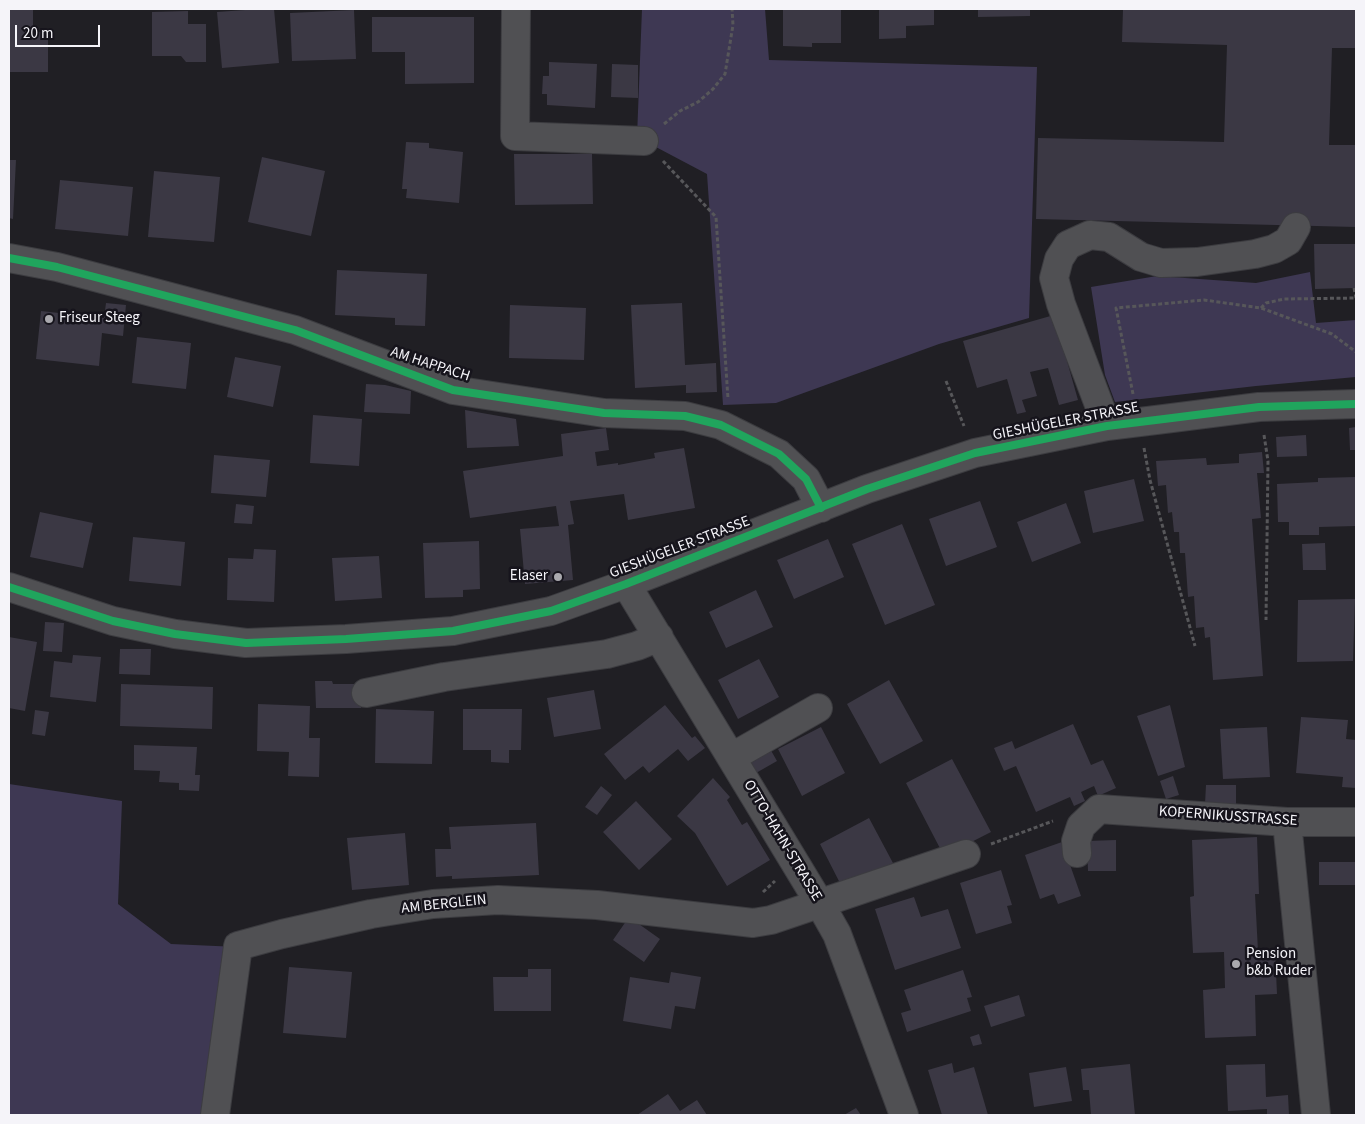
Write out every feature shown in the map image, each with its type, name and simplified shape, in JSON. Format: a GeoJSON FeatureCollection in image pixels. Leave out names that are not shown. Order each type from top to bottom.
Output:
{"type":"FeatureCollection","features":[{"type":"Feature","properties":{"kind":"street"},"geometry":{"type":"LineString","coordinates":[[516,9],[515,136],[644,141]]}},
{"type":"Feature","properties":{"kind":"street"},"geometry":{"type":"LineString","coordinates":[[1107,426],[1061,304],[1054,278],[1059,259],[1068,245],[1090,235],[1109,237],[1141,258],[1161,263],[1197,262],[1255,254],[1274,249],[1288,241],[1296,227]]}},
{"type":"Feature","properties":{"kind":"street","name":"AM HAPPACH"},"geometry":{"type":"LineString","coordinates":[[9,258],[57,267],[295,330],[453,390],[604,413],[685,416],[721,424],[778,454],[806,480],[821,508]]}},
{"type":"Feature","properties":{"kind":"street","name":"GIESHÜGELER STRASSE"},"geometry":{"type":"LineString","coordinates":[[9,587],[113,621],[175,634],[246,643],[346,639],[453,631],[551,611],[626,584],[867,489],[975,453],[1107,426],[1259,406],[1356,404]]}},
{"type":"Feature","properties":{"kind":"street","name":"OTTO-HAHN-STRASSE"},"geometry":{"type":"LineString","coordinates":[[626,584],[837,934],[904,1115]]}},
{"type":"Feature","properties":{"kind":"street"},"geometry":{"type":"LineString","coordinates":[[366,693],[444,677],[608,654],[637,646],[659,637]]}},
{"type":"Feature","properties":{"kind":"street"},"geometry":{"type":"LineString","coordinates":[[732,758],[818,708]]}},
{"type":"Feature","properties":{"kind":"street","name":"KOPERNIKUSSTRASSE"},"geometry":{"type":"LineString","coordinates":[[1077,853],[1076,841],[1082,826],[1099,809],[1287,822],[1356,822]]}},
{"type":"Feature","properties":{"kind":"street"},"geometry":{"type":"LineString","coordinates":[[1287,822],[1316,1115],[1320,1115]]}},
{"type":"Feature","properties":{"kind":"street"},"geometry":{"type":"LineString","coordinates":[[820,904],[966,854]]}},
{"type":"Feature","properties":{"kind":"street","name":"AM BERGLEIN"},"geometry":{"type":"LineString","coordinates":[[215,1115],[238,946],[371,914],[452,903],[498,900],[597,905],[753,923],[771,920],[820,904]]}},
{"type":"Feature","properties":{"kind":"path"},"geometry":{"type":"LineString","coordinates":[[728,407],[716,217],[644,141],[680,111],[698,102],[713,89],[725,74],[733,25],[732,9]]}},
{"type":"Feature","properties":{"kind":"path"},"geometry":{"type":"LineString","coordinates":[[1261,308],[1266,303],[1284,299],[1356,298],[1354,288]]}},
{"type":"Feature","properties":{"kind":"path"},"geometry":{"type":"LineString","coordinates":[[1133,395],[1116,308],[1204,300],[1261,308],[1332,334],[1356,352]]}},
{"type":"Feature","properties":{"kind":"path"},"geometry":{"type":"LineString","coordinates":[[946,381],[966,430]]}},
{"type":"Feature","properties":{"kind":"path"},"geometry":{"type":"LineString","coordinates":[[1264,434],[1268,461],[1266,620]]}},
{"type":"Feature","properties":{"kind":"path"},"geometry":{"type":"LineString","coordinates":[[1143,440],[1150,480],[1195,646]]}},
{"type":"Feature","properties":{"kind":"path"},"geometry":{"type":"LineString","coordinates":[[966,854],[1055,820]]}},
{"type":"Feature","properties":{"kind":"path"},"geometry":{"type":"LineString","coordinates":[[760,895],[780,876]]}},
{"type":"Feature","properties":{"kind":"shaded area"},"geometry":{"type":"Polygon","coordinates":[[[642,9],[765,9],[769,60],[1037,67],[1029,318],[939,344],[776,403],[723,405],[707,174],[637,137],[642,9]]]}},
{"type":"Feature","properties":{"kind":"shaded area"},"geometry":{"type":"Polygon","coordinates":[[[1310,272],[1316,323],[1356,320],[1356,377],[1115,402],[1105,375],[1091,287],[1157,276],[1256,283],[1310,272]]]}},
{"type":"Feature","properties":{"kind":"shaded area"},"geometry":{"type":"Polygon","coordinates":[[[9,784],[122,801],[118,904],[171,944],[238,947],[215,1115],[9,1115],[9,784]]]}},
{"type":"Feature","properties":{"kind":"building"},"geometry":{"type":"Polygon","coordinates":[[[9,9],[33,9],[33,32],[48,32],[48,72],[9,72],[9,9]]]}},
{"type":"Feature","properties":{"kind":"building"},"geometry":{"type":"Polygon","coordinates":[[[274,9],[279,63],[222,68],[217,12],[274,9]]]}},
{"type":"Feature","properties":{"kind":"building"},"geometry":{"type":"Polygon","coordinates":[[[783,9],[841,9],[841,43],[812,43],[812,47],[783,46],[783,9]]]}},
{"type":"Feature","properties":{"kind":"building"},"geometry":{"type":"Polygon","coordinates":[[[879,9],[934,9],[934,25],[906,26],[906,38],[879,39],[879,9]]]}},
{"type":"Feature","properties":{"kind":"building"},"geometry":{"type":"Polygon","coordinates":[[[978,9],[1030,9],[1030,16],[978,17],[978,9]]]}},
{"type":"Feature","properties":{"kind":"building"},"geometry":{"type":"Polygon","coordinates":[[[1123,9],[1356,9],[1356,48],[1332,48],[1329,145],[1356,145],[1356,227],[1036,219],[1038,138],[1224,142],[1227,45],[1122,42],[1123,9]]]}},
{"type":"Feature","properties":{"kind":"building"},"geometry":{"type":"Polygon","coordinates":[[[354,10],[356,59],[292,61],[290,13],[354,10]]]}},
{"type":"Feature","properties":{"kind":"building"},"geometry":{"type":"Polygon","coordinates":[[[188,11],[188,24],[206,24],[206,62],[186,62],[181,56],[152,56],[152,12],[188,11]]]}},
{"type":"Feature","properties":{"kind":"building"},"geometry":{"type":"Polygon","coordinates":[[[372,17],[474,17],[474,83],[405,84],[405,52],[372,52],[372,17]]]}},
{"type":"Feature","properties":{"kind":"building"},"geometry":{"type":"Polygon","coordinates":[[[549,62],[597,64],[595,108],[547,105],[547,94],[542,94],[543,76],[549,76],[549,62]]]}},
{"type":"Feature","properties":{"kind":"building"},"geometry":{"type":"Polygon","coordinates":[[[612,64],[638,65],[638,98],[611,97],[612,64]]]}},
{"type":"Feature","properties":{"kind":"building"},"geometry":{"type":"Polygon","coordinates":[[[406,142],[429,143],[429,148],[463,152],[459,203],[406,198],[407,189],[402,189],[406,142]]]}},
{"type":"Feature","properties":{"kind":"building"},"geometry":{"type":"Polygon","coordinates":[[[514,154],[592,154],[593,204],[515,205],[514,154]]]}},
{"type":"Feature","properties":{"kind":"building"},"geometry":{"type":"Polygon","coordinates":[[[262,157],[325,171],[311,236],[248,222],[262,157]]]}},
{"type":"Feature","properties":{"kind":"building"},"geometry":{"type":"Polygon","coordinates":[[[9,160],[16,160],[13,219],[9,218],[9,160]]]}},
{"type":"Feature","properties":{"kind":"building"},"geometry":{"type":"Polygon","coordinates":[[[154,171],[220,177],[214,242],[148,237],[154,171]]]}},
{"type":"Feature","properties":{"kind":"building"},"geometry":{"type":"Polygon","coordinates":[[[60,180],[133,187],[128,236],[55,229],[60,180]]]}},
{"type":"Feature","properties":{"kind":"building"},"geometry":{"type":"Polygon","coordinates":[[[1314,244],[1356,244],[1356,288],[1315,289],[1314,244]]]}},
{"type":"Feature","properties":{"kind":"building"},"geometry":{"type":"Polygon","coordinates":[[[337,270],[427,274],[425,326],[395,325],[395,318],[335,315],[337,270]]]}},
{"type":"Feature","properties":{"kind":"building"},"geometry":{"type":"Polygon","coordinates":[[[106,303],[126,305],[123,336],[102,333],[99,366],[36,359],[41,311],[104,318],[106,303]]]}},
{"type":"Feature","properties":{"kind":"building"},"geometry":{"type":"Polygon","coordinates":[[[682,303],[685,365],[716,363],[717,392],[686,393],[686,385],[635,388],[631,305],[682,303]]]}},
{"type":"Feature","properties":{"kind":"building"},"geometry":{"type":"Polygon","coordinates":[[[510,305],[586,308],[584,360],[509,358],[510,305]]]}},
{"type":"Feature","properties":{"kind":"building"},"geometry":{"type":"Polygon","coordinates":[[[1054,315],[1078,400],[1059,405],[1048,368],[1030,372],[1037,396],[1022,400],[1026,412],[1017,414],[1007,379],[977,388],[963,341],[1054,315]]]}},
{"type":"Feature","properties":{"kind":"building"},"geometry":{"type":"Polygon","coordinates":[[[137,337],[191,343],[186,389],[132,383],[137,337]]]}},
{"type":"Feature","properties":{"kind":"building"},"geometry":{"type":"Polygon","coordinates":[[[235,357],[281,366],[273,407],[227,397],[235,357]]]}},
{"type":"Feature","properties":{"kind":"building"},"geometry":{"type":"Polygon","coordinates":[[[366,384],[385,385],[411,391],[410,414],[364,412],[366,384]]]}},
{"type":"Feature","properties":{"kind":"building"},"geometry":{"type":"Polygon","coordinates":[[[465,410],[516,419],[519,446],[467,448],[465,410]]]}},
{"type":"Feature","properties":{"kind":"building"},"geometry":{"type":"Polygon","coordinates":[[[313,415],[362,419],[359,466],[310,463],[313,415]]]}},
{"type":"Feature","properties":{"kind":"building"},"geometry":{"type":"Polygon","coordinates":[[[1356,427],[1356,450],[1350,450],[1349,428],[1356,427]]]}},
{"type":"Feature","properties":{"kind":"building"},"geometry":{"type":"Polygon","coordinates":[[[606,428],[609,450],[595,452],[597,466],[618,463],[618,465],[655,458],[654,453],[684,448],[695,508],[628,520],[624,494],[570,501],[574,524],[568,525],[573,580],[525,584],[520,529],[559,526],[556,506],[470,518],[463,471],[563,456],[561,434],[606,428]]]}},
{"type":"Feature","properties":{"kind":"building"},"geometry":{"type":"Polygon","coordinates":[[[1306,435],[1307,456],[1277,457],[1276,437],[1306,435]]]}},
{"type":"Feature","properties":{"kind":"building"},"geometry":{"type":"Polygon","coordinates":[[[1262,452],[1264,473],[1257,473],[1261,518],[1252,519],[1263,676],[1213,680],[1210,637],[1205,638],[1204,627],[1196,628],[1194,596],[1188,597],[1185,553],[1180,553],[1179,532],[1174,532],[1172,512],[1168,513],[1166,485],[1158,486],[1156,461],[1206,458],[1207,465],[1239,463],[1239,454],[1262,452]]]}},
{"type":"Feature","properties":{"kind":"building"},"geometry":{"type":"Polygon","coordinates":[[[214,455],[270,460],[266,497],[211,493],[214,455]]]}},
{"type":"Feature","properties":{"kind":"building"},"geometry":{"type":"Polygon","coordinates":[[[1356,477],[1356,526],[1319,527],[1319,535],[1289,535],[1289,522],[1278,522],[1277,484],[1318,482],[1318,478],[1356,477]]]}},
{"type":"Feature","properties":{"kind":"building"},"geometry":{"type":"Polygon","coordinates":[[[1134,479],[1144,521],[1093,533],[1084,491],[1134,479]]]}},
{"type":"Feature","properties":{"kind":"building"},"geometry":{"type":"Polygon","coordinates":[[[980,501],[997,547],[946,566],[929,519],[980,501]]]}},
{"type":"Feature","properties":{"kind":"building"},"geometry":{"type":"Polygon","coordinates":[[[1066,503],[1081,543],[1032,562],[1017,522],[1066,503]]]}},
{"type":"Feature","properties":{"kind":"building"},"geometry":{"type":"Polygon","coordinates":[[[236,504],[254,506],[252,524],[234,523],[236,504]]]}},
{"type":"Feature","properties":{"kind":"building"},"geometry":{"type":"Polygon","coordinates":[[[40,512],[93,523],[83,568],[30,557],[40,512]]]}},
{"type":"Feature","properties":{"kind":"building"},"geometry":{"type":"Polygon","coordinates":[[[902,524],[935,605],[885,625],[852,544],[902,524]]]}},
{"type":"Feature","properties":{"kind":"building"},"geometry":{"type":"Polygon","coordinates":[[[133,537],[185,542],[181,586],[129,581],[133,537]]]}},
{"type":"Feature","properties":{"kind":"building"},"geometry":{"type":"Polygon","coordinates":[[[828,539],[844,577],[794,599],[777,560],[828,539]]]}},
{"type":"Feature","properties":{"kind":"building"},"geometry":{"type":"Polygon","coordinates":[[[479,541],[480,589],[463,590],[463,597],[425,598],[423,543],[479,541]]]}},
{"type":"Feature","properties":{"kind":"building"},"geometry":{"type":"Polygon","coordinates":[[[1325,543],[1326,570],[1303,570],[1302,544],[1325,543]]]}},
{"type":"Feature","properties":{"kind":"building"},"geometry":{"type":"Polygon","coordinates":[[[254,549],[276,550],[274,602],[227,600],[228,558],[253,559],[254,549]]]}},
{"type":"Feature","properties":{"kind":"building"},"geometry":{"type":"Polygon","coordinates":[[[379,556],[382,598],[335,601],[332,558],[379,556]]]}},
{"type":"Feature","properties":{"kind":"building"},"geometry":{"type":"Polygon","coordinates":[[[756,590],[773,627],[726,648],[709,612],[756,590]]]}},
{"type":"Feature","properties":{"kind":"building"},"geometry":{"type":"Polygon","coordinates":[[[1355,599],[1353,661],[1297,662],[1298,600],[1355,599]]]}},
{"type":"Feature","properties":{"kind":"building"},"geometry":{"type":"Polygon","coordinates":[[[45,622],[64,623],[62,652],[43,651],[45,622]]]}},
{"type":"Feature","properties":{"kind":"building"},"geometry":{"type":"Polygon","coordinates":[[[9,637],[37,642],[25,711],[9,708],[9,637]]]}},
{"type":"Feature","properties":{"kind":"building"},"geometry":{"type":"Polygon","coordinates":[[[120,649],[151,649],[150,675],[119,674],[120,649]]]}},
{"type":"Feature","properties":{"kind":"building"},"geometry":{"type":"Polygon","coordinates":[[[73,655],[101,657],[96,702],[50,697],[54,661],[72,663],[73,655]]]}},
{"type":"Feature","properties":{"kind":"building"},"geometry":{"type":"Polygon","coordinates":[[[759,659],[779,697],[738,719],[718,680],[759,659]]]}},
{"type":"Feature","properties":{"kind":"building"},"geometry":{"type":"Polygon","coordinates":[[[889,680],[923,741],[880,764],[847,704],[889,680]]]}},
{"type":"Feature","properties":{"kind":"building"},"geometry":{"type":"Polygon","coordinates":[[[315,681],[332,681],[333,684],[361,684],[361,708],[316,708],[315,681]]]}},
{"type":"Feature","properties":{"kind":"building"},"geometry":{"type":"Polygon","coordinates":[[[121,684],[213,687],[212,729],[120,726],[121,684]]]}},
{"type":"Feature","properties":{"kind":"building"},"geometry":{"type":"Polygon","coordinates":[[[594,690],[601,729],[554,737],[547,698],[594,690]]]}},
{"type":"Feature","properties":{"kind":"building"},"geometry":{"type":"Polygon","coordinates":[[[258,704],[310,706],[309,738],[320,738],[319,777],[288,776],[289,752],[257,751],[258,704]]]}},
{"type":"Feature","properties":{"kind":"building"},"geometry":{"type":"Polygon","coordinates":[[[665,705],[692,738],[695,736],[705,748],[688,761],[678,749],[649,773],[643,766],[625,780],[604,754],[665,705]]]}},
{"type":"Feature","properties":{"kind":"building"},"geometry":{"type":"Polygon","coordinates":[[[1170,705],[1185,767],[1158,776],[1137,716],[1170,705]]]}},
{"type":"Feature","properties":{"kind":"building"},"geometry":{"type":"Polygon","coordinates":[[[376,709],[434,711],[432,764],[375,763],[376,709]]]}},
{"type":"Feature","properties":{"kind":"building"},"geometry":{"type":"Polygon","coordinates":[[[463,709],[522,709],[521,750],[509,750],[509,763],[491,762],[491,750],[463,750],[463,709]]]}},
{"type":"Feature","properties":{"kind":"building"},"geometry":{"type":"Polygon","coordinates":[[[35,710],[49,712],[45,736],[32,734],[35,710]]]}},
{"type":"Feature","properties":{"kind":"building"},"geometry":{"type":"Polygon","coordinates":[[[1301,717],[1348,720],[1346,739],[1356,740],[1356,788],[1342,787],[1343,777],[1296,773],[1301,717]]]}},
{"type":"Feature","properties":{"kind":"building"},"geometry":{"type":"Polygon","coordinates":[[[1073,724],[1091,765],[1103,760],[1116,788],[1098,796],[1094,786],[1081,792],[1085,801],[1074,806],[1070,797],[1036,812],[1016,766],[1004,771],[994,748],[1012,741],[1015,749],[1073,724]]]}},
{"type":"Feature","properties":{"kind":"building"},"geometry":{"type":"Polygon","coordinates":[[[821,727],[845,773],[802,796],[778,749],[821,727]]]}},
{"type":"Feature","properties":{"kind":"building"},"geometry":{"type":"Polygon","coordinates":[[[1267,727],[1270,777],[1223,779],[1220,729],[1267,727]]]}},
{"type":"Feature","properties":{"kind":"building"},"geometry":{"type":"Polygon","coordinates":[[[134,745],[197,747],[195,775],[200,775],[199,791],[179,790],[179,783],[159,782],[160,771],[134,770],[134,745]]]}},
{"type":"Feature","properties":{"kind":"building"},"geometry":{"type":"Polygon","coordinates":[[[769,747],[777,761],[756,773],[747,760],[769,747]]]}},
{"type":"Feature","properties":{"kind":"building"},"geometry":{"type":"Polygon","coordinates":[[[952,759],[991,832],[944,856],[906,783],[952,759]]]}},
{"type":"Feature","properties":{"kind":"building"},"geometry":{"type":"Polygon","coordinates":[[[1173,776],[1179,795],[1166,799],[1160,781],[1173,776]]]}},
{"type":"Feature","properties":{"kind":"building"},"geometry":{"type":"Polygon","coordinates":[[[713,778],[730,797],[727,800],[742,825],[747,822],[770,860],[727,886],[695,833],[677,816],[713,778]]]}},
{"type":"Feature","properties":{"kind":"building"},"geometry":{"type":"Polygon","coordinates":[[[1206,785],[1236,785],[1236,804],[1205,804],[1206,785]]]}},
{"type":"Feature","properties":{"kind":"building"},"geometry":{"type":"Polygon","coordinates":[[[601,786],[612,795],[597,815],[585,807],[601,786]]]}},
{"type":"Feature","properties":{"kind":"building"},"geometry":{"type":"Polygon","coordinates":[[[636,801],[672,839],[639,870],[603,832],[636,801]]]}},
{"type":"Feature","properties":{"kind":"building"},"geometry":{"type":"Polygon","coordinates":[[[869,818],[893,863],[843,889],[820,844],[869,818]]]}},
{"type":"Feature","properties":{"kind":"building"},"geometry":{"type":"Polygon","coordinates":[[[536,823],[539,875],[452,879],[452,876],[436,877],[435,849],[451,849],[449,827],[536,823]]]}},
{"type":"Feature","properties":{"kind":"building"},"geometry":{"type":"Polygon","coordinates":[[[405,833],[409,885],[352,890],[347,838],[405,833]]]}},
{"type":"Feature","properties":{"kind":"building"},"geometry":{"type":"Polygon","coordinates":[[[1257,837],[1259,894],[1255,894],[1258,951],[1275,950],[1277,994],[1255,995],[1256,1036],[1205,1038],[1203,990],[1225,988],[1224,952],[1193,953],[1190,897],[1194,896],[1192,840],[1257,837]]]}},
{"type":"Feature","properties":{"kind":"building"},"geometry":{"type":"Polygon","coordinates":[[[1116,840],[1116,871],[1088,871],[1087,841],[1116,840]]]}},
{"type":"Feature","properties":{"kind":"building"},"geometry":{"type":"Polygon","coordinates":[[[1062,842],[1081,896],[1058,904],[1054,894],[1040,899],[1025,855],[1062,842]]]}},
{"type":"Feature","properties":{"kind":"building"},"geometry":{"type":"Polygon","coordinates":[[[1319,862],[1356,862],[1356,885],[1319,885],[1319,862]]]}},
{"type":"Feature","properties":{"kind":"building"},"geometry":{"type":"Polygon","coordinates":[[[1001,870],[1012,905],[1007,906],[1012,923],[976,934],[960,883],[1001,870]]]}},
{"type":"Feature","properties":{"kind":"building"},"geometry":{"type":"Polygon","coordinates":[[[914,897],[921,917],[948,909],[961,948],[895,970],[875,909],[914,897]]]}},
{"type":"Feature","properties":{"kind":"building"},"geometry":{"type":"Polygon","coordinates":[[[629,917],[660,939],[644,962],[613,940],[629,917]]]}},
{"type":"Feature","properties":{"kind":"building"},"geometry":{"type":"Polygon","coordinates":[[[289,967],[352,972],[346,1038],[283,1033],[289,967]]]}},
{"type":"Feature","properties":{"kind":"building"},"geometry":{"type":"Polygon","coordinates":[[[528,969],[551,969],[551,1011],[494,1011],[493,977],[528,977],[528,969]]]}},
{"type":"Feature","properties":{"kind":"building"},"geometry":{"type":"Polygon","coordinates":[[[963,970],[972,997],[967,998],[971,1011],[907,1032],[901,1013],[911,1010],[904,990],[963,970]]]}},
{"type":"Feature","properties":{"kind":"building"},"geometry":{"type":"Polygon","coordinates":[[[671,972],[701,977],[695,1009],[675,1006],[671,1029],[623,1021],[630,977],[669,983],[671,972]]]}},
{"type":"Feature","properties":{"kind":"building"},"geometry":{"type":"Polygon","coordinates":[[[1019,995],[1025,1016],[991,1027],[984,1006],[1019,995]]]}},
{"type":"Feature","properties":{"kind":"building"},"geometry":{"type":"Polygon","coordinates":[[[979,1034],[982,1044],[973,1046],[970,1037],[979,1034]]]}},
{"type":"Feature","properties":{"kind":"building"},"geometry":{"type":"Polygon","coordinates":[[[952,1063],[954,1073],[974,1067],[988,1115],[942,1115],[928,1070],[952,1063]]]}},
{"type":"Feature","properties":{"kind":"building"},"geometry":{"type":"Polygon","coordinates":[[[1130,1064],[1135,1115],[1091,1115],[1089,1090],[1083,1090],[1081,1069],[1130,1064]]]}},
{"type":"Feature","properties":{"kind":"building"},"geometry":{"type":"Polygon","coordinates":[[[1265,1064],[1266,1097],[1288,1095],[1289,1115],[1267,1115],[1267,1109],[1228,1111],[1226,1065],[1265,1064]]]}},
{"type":"Feature","properties":{"kind":"building"},"geometry":{"type":"Polygon","coordinates":[[[1066,1067],[1072,1101],[1034,1107],[1029,1073],[1066,1067]]]}},
{"type":"Feature","properties":{"kind":"building"},"geometry":{"type":"Polygon","coordinates":[[[668,1094],[680,1111],[697,1100],[707,1115],[637,1115],[668,1094]]]}},
{"type":"Feature","properties":{"kind":"building"},"geometry":{"type":"Polygon","coordinates":[[[856,1108],[861,1115],[844,1115],[856,1108]]]}},
{"type":"Feature","properties":{"kind":"cycle path"},"geometry":{"type":"LineString","coordinates":[[9,258],[57,267],[295,330],[453,390],[604,413],[685,416],[721,425],[779,454],[806,479],[821,508]]}},
{"type":"Feature","properties":{"kind":"cycle path"},"geometry":{"type":"LineString","coordinates":[[9,587],[113,621],[175,634],[246,643],[346,639],[453,631],[551,611],[626,584],[867,489],[975,453],[1107,426],[1259,407],[1356,404]]}},
{"type":"Feature","properties":{"kind":"place","name":"Friseur Steeg"},"geometry":{"type":"Point","coordinates":[49,319]}},
{"type":"Feature","properties":{"kind":"place","name":"Elaser"},"geometry":{"type":"Point","coordinates":[558,577]}},
{"type":"Feature","properties":{"kind":"place","name":"Pension b&b Ruder"},"geometry":{"type":"Point","coordinates":[1236,964]}}]}
